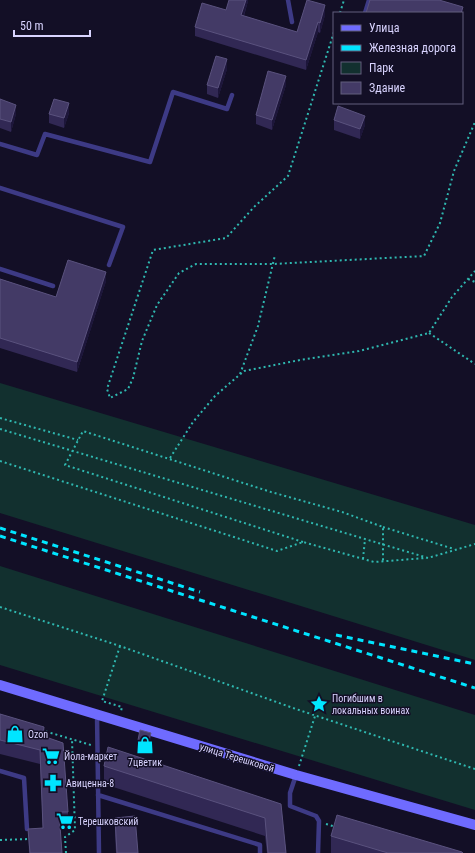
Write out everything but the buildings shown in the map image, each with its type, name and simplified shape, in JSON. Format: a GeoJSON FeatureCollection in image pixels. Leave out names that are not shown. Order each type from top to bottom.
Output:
{"type":"FeatureCollection","features":[{"type":"Feature","properties":{"kind":"main road","name":"улица Терешковой"},"geometry":{"type":"LineString","coordinates":[[0,685],[296,775],[475,825]]}},
{"type":"Feature","properties":{"kind":"lane"},"geometry":{"type":"LineString","coordinates":[[288,0],[292,22]]}},
{"type":"Feature","properties":{"kind":"lane"},"geometry":{"type":"LineString","coordinates":[[365,12],[369,0]]}},
{"type":"Feature","properties":{"kind":"lane"},"geometry":{"type":"LineString","coordinates":[[0,144],[37,155],[45,134],[150,162],[173,92],[227,109],[232,95]]}},
{"type":"Feature","properties":{"kind":"lane"},"geometry":{"type":"LineString","coordinates":[[0,188],[123,227],[109,265]]}},
{"type":"Feature","properties":{"kind":"lane"},"geometry":{"type":"LineString","coordinates":[[0,269],[53,286]]}},
{"type":"Feature","properties":{"kind":"lane"},"geometry":{"type":"LineString","coordinates":[[97,714],[99,853]]}},
{"type":"Feature","properties":{"kind":"lane"},"geometry":{"type":"LineString","coordinates":[[0,771],[24,778],[27,829]]}},
{"type":"Feature","properties":{"kind":"lane"},"geometry":{"type":"LineString","coordinates":[[296,775],[290,793],[290,806],[316,816],[319,821],[318,853]]}},
{"type":"Feature","properties":{"kind":"lane"},"geometry":{"type":"LineString","coordinates":[[98,795],[260,845],[260,853]]}},
{"type":"Feature","properties":{"kind":"path"},"geometry":{"type":"LineString","coordinates":[[340,12],[344,0]]}},
{"type":"Feature","properties":{"kind":"path"},"geometry":{"type":"LineString","coordinates":[[333,35],[288,176],[254,207],[226,238],[153,250],[107,389],[110,398],[128,389],[133,378],[142,341],[157,305],[179,272],[196,264],[273,264],[424,256],[440,223],[454,171],[475,122]]}},
{"type":"Feature","properties":{"kind":"path"},"geometry":{"type":"LineString","coordinates":[[240,375],[258,326],[275,255]]}},
{"type":"Feature","properties":{"kind":"path"},"geometry":{"type":"LineString","coordinates":[[170,458],[193,422],[215,396],[244,371],[300,360],[359,351],[428,333],[452,297],[475,271]]}},
{"type":"Feature","properties":{"kind":"path"},"geometry":{"type":"LineString","coordinates":[[468,279],[475,282]]}},
{"type":"Feature","properties":{"kind":"path"},"geometry":{"type":"LineString","coordinates":[[428,333],[475,364]]}},
{"type":"Feature","properties":{"kind":"path"},"geometry":{"type":"LineString","coordinates":[[0,418],[78,440]]}},
{"type":"Feature","properties":{"kind":"path"},"geometry":{"type":"LineString","coordinates":[[0,429],[428,558]]}},
{"type":"Feature","properties":{"kind":"path"},"geometry":{"type":"LineString","coordinates":[[455,550],[383,528],[342,512],[271,492],[170,458],[82,431],[65,465],[303,542],[374,562],[428,558],[455,550],[475,544]]}},
{"type":"Feature","properties":{"kind":"path"},"geometry":{"type":"LineString","coordinates":[[0,461],[277,552],[303,542]]}},
{"type":"Feature","properties":{"kind":"path"},"geometry":{"type":"LineString","coordinates":[[383,528],[383,562]]}},
{"type":"Feature","properties":{"kind":"path"},"geometry":{"type":"LineString","coordinates":[[363,559],[365,539]]}},
{"type":"Feature","properties":{"kind":"path"},"geometry":{"type":"LineString","coordinates":[[0,608],[120,646],[315,716],[475,769]]}},
{"type":"Feature","properties":{"kind":"path"},"geometry":{"type":"LineString","coordinates":[[118,721],[122,707],[102,701],[120,646]]}},
{"type":"Feature","properties":{"kind":"path"},"geometry":{"type":"LineString","coordinates":[[296,775],[315,716]]}},
{"type":"Feature","properties":{"kind":"path"},"geometry":{"type":"LineString","coordinates":[[36,728],[97,747]]}},
{"type":"Feature","properties":{"kind":"path"},"geometry":{"type":"LineString","coordinates":[[66,853],[65,837],[76,830],[72,739]]}},
{"type":"Feature","properties":{"kind":"path"},"geometry":{"type":"LineString","coordinates":[[319,821],[341,828]]}},
{"type":"Feature","properties":{"kind":"path"},"geometry":{"type":"LineString","coordinates":[[0,840],[36,838]]}},
{"type":"Feature","properties":{"kind":"green space"},"geometry":{"type":"Polygon","coordinates":[[[0,383],[475,525],[475,660],[0,513],[0,383]]]}},
{"type":"Feature","properties":{"kind":"green space"},"geometry":{"type":"Polygon","coordinates":[[[0,566],[475,715],[475,810],[0,665],[0,566]]]}},
{"type":"Feature","properties":{"kind":"railway"},"geometry":{"type":"LineString","coordinates":[[0,528],[200,592]]}},
{"type":"Feature","properties":{"kind":"railway"},"geometry":{"type":"LineString","coordinates":[[0,536],[475,688]]}},
{"type":"Feature","properties":{"kind":"railway"},"geometry":{"type":"LineString","coordinates":[[336,635],[475,664]]}},
{"type":"Feature","properties":{"kind":"place","name":"Погибшим в локальных воинах"},"geometry":{"type":"Point","coordinates":[319,704]}},
{"type":"Feature","properties":{"kind":"place","name":"Ozon"},"geometry":{"type":"Point","coordinates":[15,734]}},
{"type":"Feature","properties":{"kind":"place","name":"7цветик"},"geometry":{"type":"Point","coordinates":[145,745]}},
{"type":"Feature","properties":{"kind":"place","name":"Йола-маркет"},"geometry":{"type":"Point","coordinates":[51,756]}},
{"type":"Feature","properties":{"kind":"place","name":"Авиценна-8"},"geometry":{"type":"Point","coordinates":[53,783]}},
{"type":"Feature","properties":{"kind":"place","name":"Терешковский"},"geometry":{"type":"Point","coordinates":[65,821]}}]}
